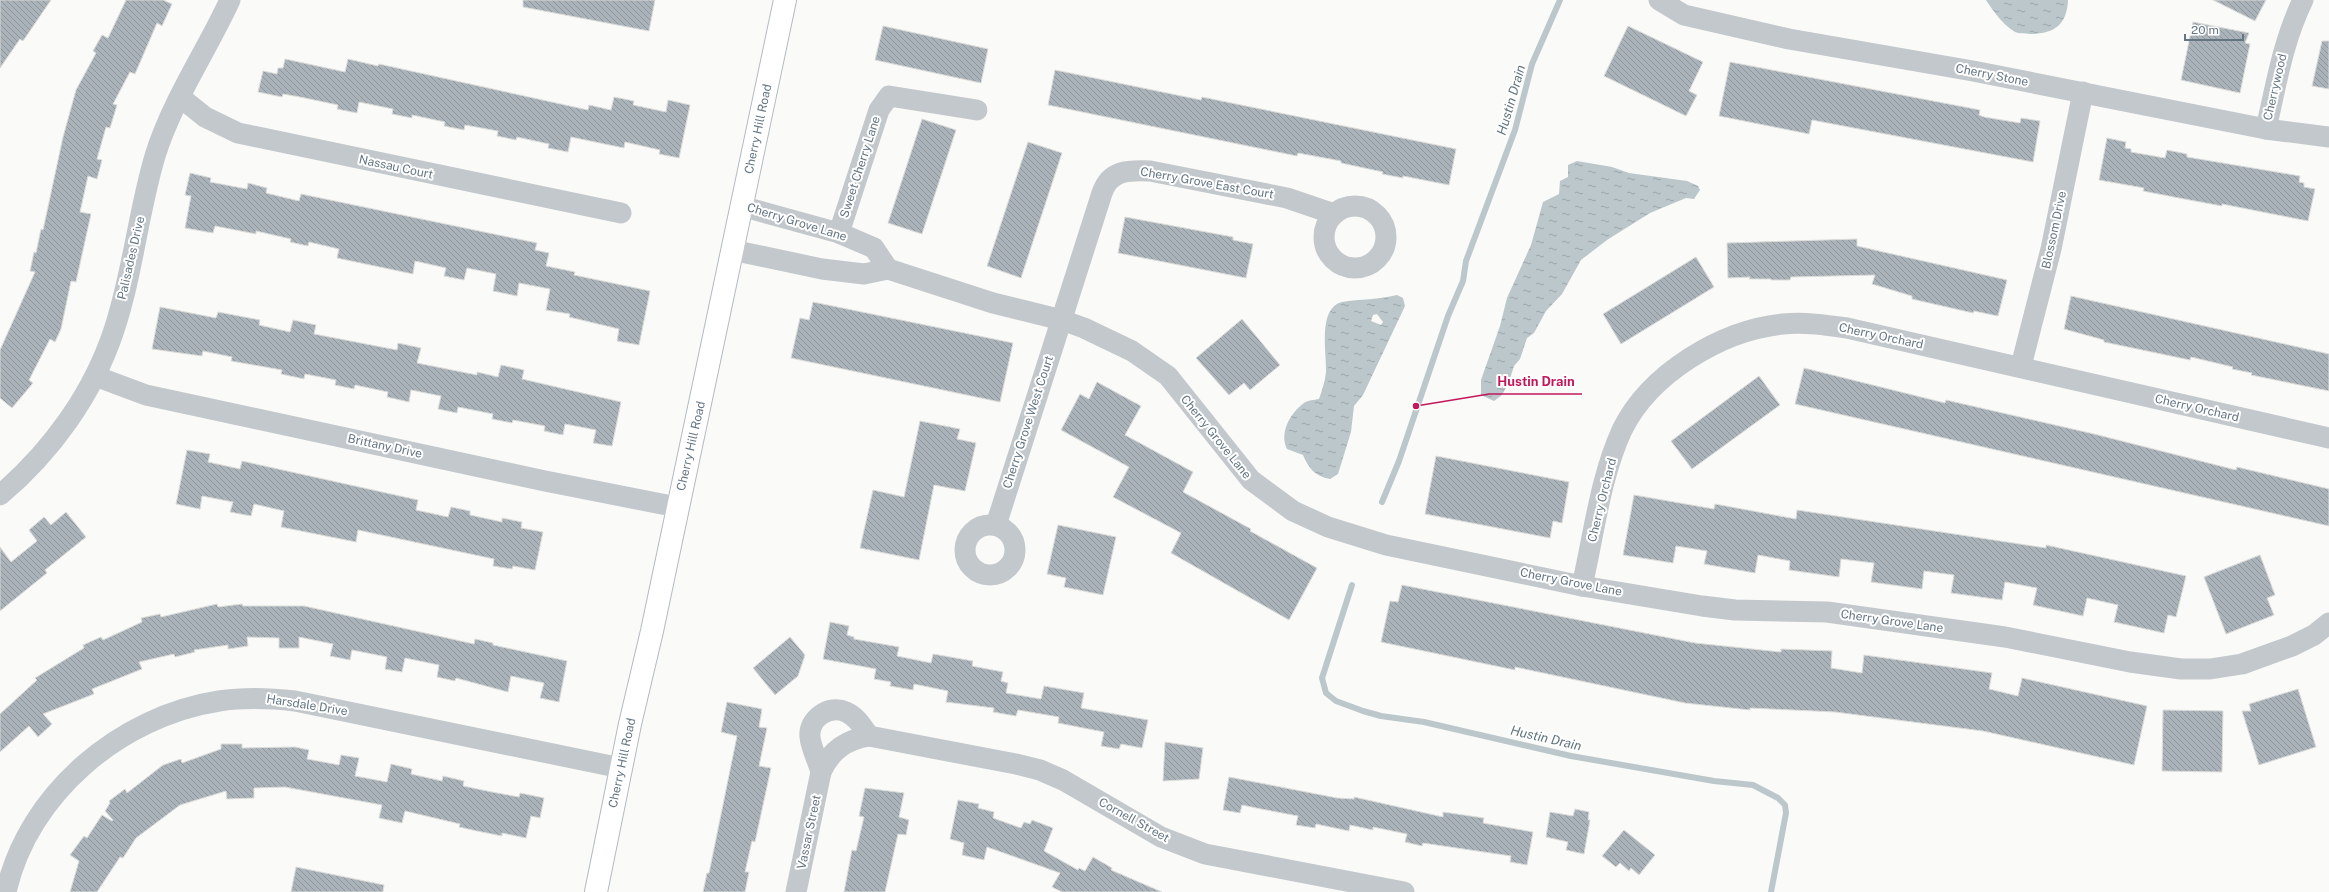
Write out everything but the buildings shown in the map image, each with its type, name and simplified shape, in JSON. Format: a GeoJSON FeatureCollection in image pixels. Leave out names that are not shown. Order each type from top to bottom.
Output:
{"type":"FeatureCollection","features":[{"type":"Feature","properties":{"kind":"main road","name":"Cherry Hill Road"},"geometry":{"type":"LineString","coordinates":[[596,892],[621,768],[678,507],[785,0]]}},
{"type":"Feature","properties":{"kind":"street","name":"Palisades Drive"},"geometry":{"type":"LineString","coordinates":[[0,495],[44,452],[61,431],[82,400],[95,376],[114,328],[155,155],[180,97],[214,35],[230,0]]}},
{"type":"Feature","properties":{"kind":"street","name":"Cherry Stone"},"geometry":{"type":"LineString","coordinates":[[1659,0],[1684,15],[1789,39],[1974,71],[2266,129],[2329,137]]}},
{"type":"Feature","properties":{"kind":"street","name":"Cherrywood"},"geometry":{"type":"LineString","coordinates":[[2266,129],[2284,48],[2292,22],[2302,0]]}},
{"type":"Feature","properties":{"kind":"street","name":"Blossom Drive"},"geometry":{"type":"LineString","coordinates":[[2021,366],[2051,249],[2083,92]]}},
{"type":"Feature","properties":{"kind":"street","name":"Sweet Cherry Lane"},"geometry":{"type":"LineString","coordinates":[[839,233],[879,110],[890,96],[977,110]]}},
{"type":"Feature","properties":{"kind":"street","name":"Nassau Court"},"geometry":{"type":"LineString","coordinates":[[180,97],[205,117],[238,133],[621,214]]}},
{"type":"Feature","properties":{"kind":"street","name":"Cherry Grove East Court"},"geometry":{"type":"LineString","coordinates":[[1062,320],[1105,184],[1120,172],[1150,171],[1287,198],[1334,214]]}},
{"type":"Feature","properties":{"kind":"street","name":"Cherry Grove Lane"},"geometry":{"type":"LineString","coordinates":[[741,206],[839,233],[874,248],[888,269]]}},
{"type":"Feature","properties":{"kind":"street","name":"Cherry Grove Lane"},"geometry":{"type":"LineString","coordinates":[[732,250],[822,269],[864,274],[888,269],[993,303],[1062,320],[1132,351],[1168,376],[1251,480],[1292,511],[1335,530],[1386,545],[1582,586],[1722,608],[1827,612],[2005,636],[2130,662],[2181,669],[2210,669],[2242,664],[2292,646],[2314,635],[2329,623]]}},
{"type":"Feature","properties":{"kind":"street","name":"Cherry Grove West Court"},"geometry":{"type":"LineString","coordinates":[[996,525],[1062,320]]}},
{"type":"Feature","properties":{"kind":"street","name":"Cherry Orchard"},"geometry":{"type":"LineString","coordinates":[[1582,586],[1608,470],[1623,429],[1654,387],[1675,369],[1707,347],[1752,330],[1783,324],[1813,324],[1847,328],[2021,366],[2329,438]]}},
{"type":"Feature","properties":{"kind":"street","name":"Brittany Drive"},"geometry":{"type":"LineString","coordinates":[[95,376],[146,395],[545,481],[678,507]]}},
{"type":"Feature","properties":{"kind":"street","name":"Harsdale Drive"},"geometry":{"type":"LineString","coordinates":[[6,892],[8,880],[24,843],[44,810],[69,779],[98,753],[131,731],[174,712],[219,701],[266,698],[295,700],[621,768]]}},
{"type":"Feature","properties":{"kind":"street","name":"Vassar Street"},"geometry":{"type":"LineString","coordinates":[[821,772],[810,736],[811,726],[825,712],[844,711],[858,721],[869,736]]}},
{"type":"Feature","properties":{"kind":"street","name":"Cornell Street"},"geometry":{"type":"LineString","coordinates":[[848,741],[869,736],[1008,762],[1040,770],[1063,780],[1161,837],[1205,854],[1404,892]]}},
{"type":"Feature","properties":{"kind":"street","name":"Vassar Street"},"geometry":{"type":"LineString","coordinates":[[796,892],[821,772],[826,761],[840,746],[848,741]]}},
{"type":"Feature","properties":{"kind":"water"},"geometry":{"type":"Polygon","coordinates":[[[1986,0],[2068,0],[2065,16],[2058,26],[2046,32],[2030,34],[2017,33],[2010,29],[1999,18],[1986,0]]]}},
{"type":"Feature","properties":{"kind":"water"},"geometry":{"type":"Polygon","coordinates":[[[1577,161],[1612,167],[1629,173],[1687,181],[1698,186],[1700,190],[1694,199],[1686,198],[1650,213],[1607,240],[1581,260],[1562,294],[1546,311],[1534,333],[1527,338],[1520,359],[1514,366],[1509,382],[1502,395],[1494,401],[1481,395],[1481,380],[1500,326],[1507,298],[1531,245],[1543,202],[1559,194],[1560,181],[1568,177],[1568,165],[1577,161]]]}},
{"type":"Feature","properties":{"kind":"water"},"geometry":{"type":"Polygon","coordinates":[[[1397,295],[1403,298],[1405,306],[1363,395],[1354,406],[1351,432],[1338,474],[1330,479],[1325,478],[1313,471],[1303,455],[1287,449],[1284,436],[1287,424],[1294,412],[1304,403],[1319,399],[1326,372],[1326,322],[1329,313],[1334,306],[1342,302],[1397,295]],[[1377,314],[1373,315],[1371,321],[1381,325],[1383,322],[1377,314]]]}},
{"type":"Feature","properties":{"kind":"waterway","name":"Hustin Drain"},"geometry":{"type":"LineString","coordinates":[[1382,502],[1399,461],[1448,316],[1463,281],[1466,261],[1515,130],[1532,64],[1560,0]]}},
{"type":"Feature","properties":{"kind":"waterway","name":"Hustin Drain"},"geometry":{"type":"LineString","coordinates":[[1352,585],[1322,678],[1326,693],[1336,701],[1381,716],[1424,722],[1571,756],[1714,781],[1753,785],[1778,798],[1785,805],[1786,813],[1771,892]]}},
{"type":"Feature","properties":{"kind":"place","name":"Hustin Drain"},"geometry":{"type":"Point","coordinates":[1416,406]}}]}
